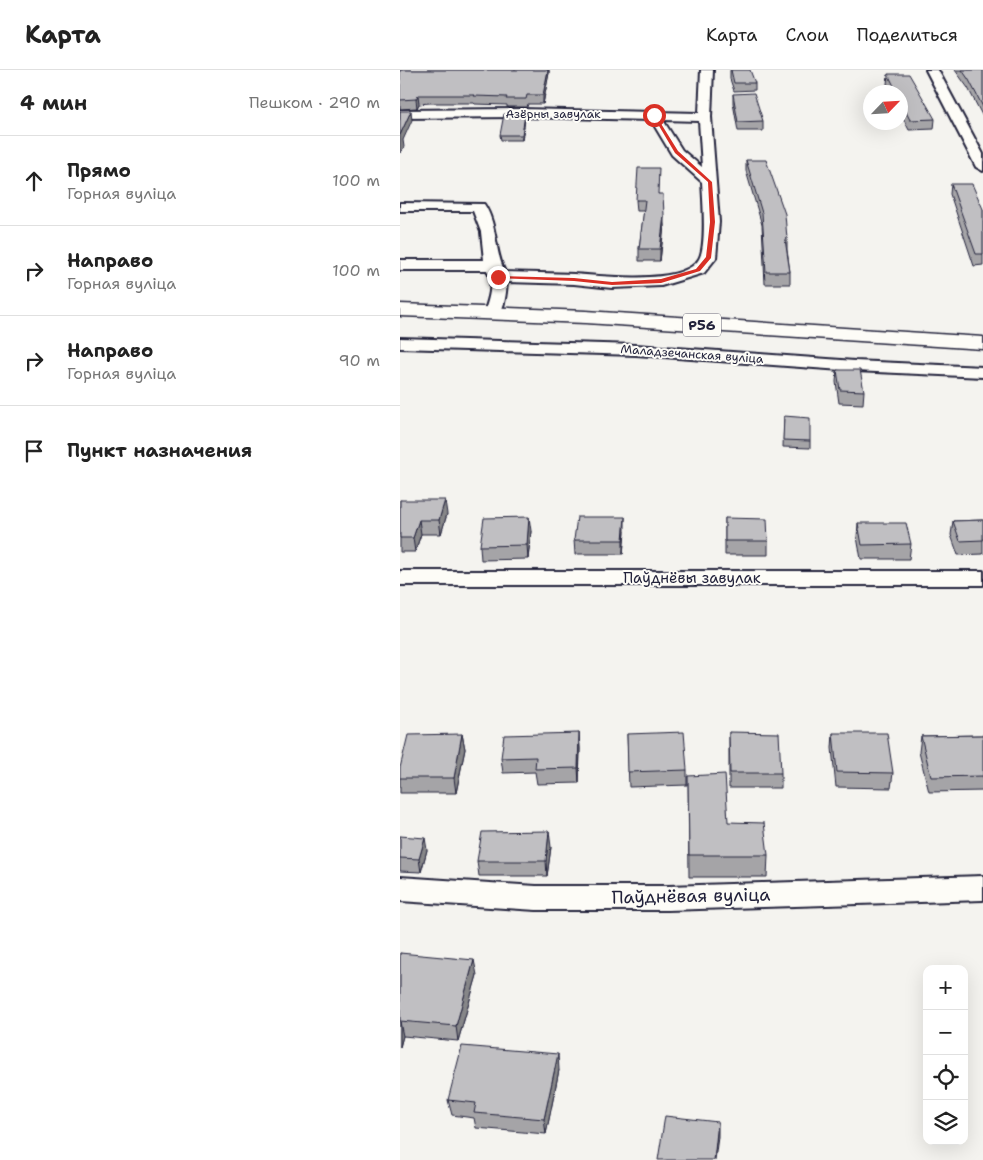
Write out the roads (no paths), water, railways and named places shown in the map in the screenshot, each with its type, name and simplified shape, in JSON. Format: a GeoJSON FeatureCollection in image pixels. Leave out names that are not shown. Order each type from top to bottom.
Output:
{"type":"FeatureCollection","features":[{"type":"Feature","properties":{"kind":"main road","name":"Р56"},"geometry":{"type":"LineString","coordinates":[[400,310],[586,317],[983,343]]}},
{"type":"Feature","properties":{"kind":"street"},"geometry":{"type":"LineString","coordinates":[[400,265],[496,271],[612,283],[661,281],[698,270],[708,258],[712,222],[705,116],[707,70]]}},
{"type":"Feature","properties":{"kind":"street"},"geometry":{"type":"LineString","coordinates":[[932,70],[983,167]]}},
{"type":"Feature","properties":{"kind":"street","name":"Азёрны завулак"},"geometry":{"type":"LineString","coordinates":[[400,114],[521,113],[705,116]]}},
{"type":"Feature","properties":{"kind":"street"},"geometry":{"type":"LineString","coordinates":[[654,115],[677,152],[710,182]]}},
{"type":"Feature","properties":{"kind":"street"},"geometry":{"type":"LineString","coordinates":[[400,207],[479,208],[488,232],[496,271],[498,295],[492,313]]}},
{"type":"Feature","properties":{"kind":"street","name":"Маладзечанская вуліца"},"geometry":{"type":"LineString","coordinates":[[400,343],[636,350],[845,365],[983,372]]}},
{"type":"Feature","properties":{"kind":"street","name":"Паўднёвы завулак"},"geometry":{"type":"LineString","coordinates":[[400,578],[983,578]]}},
{"type":"Feature","properties":{"kind":"street","name":"Паўднёвая вуліца"},"geometry":{"type":"LineString","coordinates":[[400,889],[536,898],[668,898],[983,888]]}}]}
